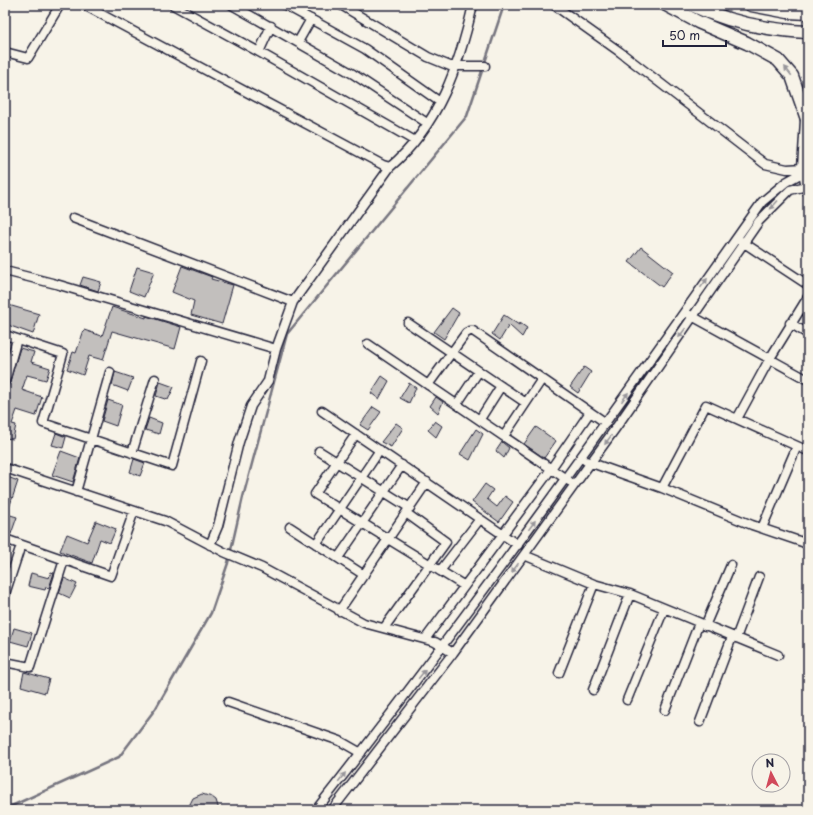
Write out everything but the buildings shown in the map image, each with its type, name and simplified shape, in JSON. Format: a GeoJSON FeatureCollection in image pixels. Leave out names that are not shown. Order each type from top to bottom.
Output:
{"type":"FeatureCollection","features":[{"type":"Feature","properties":{"kind":"highway"},"geometry":{"type":"LineString","coordinates":[[666,5],[698,22],[747,43],[778,60],[792,76],[807,117]]}},
{"type":"Feature","properties":{"kind":"highway"},"geometry":{"type":"LineString","coordinates":[[692,5],[726,19],[752,26],[808,32]]}},
{"type":"Feature","properties":{"kind":"highway"},"geometry":{"type":"LineString","coordinates":[[751,5],[788,12],[808,13]]}},
{"type":"Feature","properties":{"kind":"main road"},"geometry":{"type":"LineString","coordinates":[[807,117],[804,170],[807,188]]}},
{"type":"Feature","properties":{"kind":"main road"},"geometry":{"type":"LineString","coordinates":[[804,170],[808,151]]}},
{"type":"Feature","properties":{"kind":"street"},"geometry":{"type":"LineString","coordinates":[[5,52],[28,58],[60,5]]}},
{"type":"Feature","properties":{"kind":"street"},"geometry":{"type":"LineString","coordinates":[[84,5],[383,165],[390,167]]}},
{"type":"Feature","properties":{"kind":"street"},"geometry":{"type":"LineString","coordinates":[[173,5],[415,141]]}},
{"type":"Feature","properties":{"kind":"street"},"geometry":{"type":"LineString","coordinates":[[232,5],[353,74],[427,123]]}},
{"type":"Feature","properties":{"kind":"street"},"geometry":{"type":"LineString","coordinates":[[285,5],[365,49],[440,102]]}},
{"type":"Feature","properties":{"kind":"street"},"geometry":{"type":"LineString","coordinates":[[341,5],[428,57],[450,66],[485,66]]}},
{"type":"Feature","properties":{"kind":"street"},"geometry":{"type":"LineString","coordinates":[[210,545],[218,526],[238,442],[251,406],[268,381],[276,349],[293,302],[390,167],[406,153],[415,141],[440,102],[457,66],[473,5]]}},
{"type":"Feature","properties":{"kind":"street"},"geometry":{"type":"LineString","coordinates":[[554,5],[620,52],[765,164],[787,169],[804,170]]}},
{"type":"Feature","properties":{"kind":"street"},"geometry":{"type":"LineString","coordinates":[[298,42],[311,20]]}},
{"type":"Feature","properties":{"kind":"street"},"geometry":{"type":"LineString","coordinates":[[259,52],[271,26]]}},
{"type":"Feature","properties":{"kind":"street"},"geometry":{"type":"LineString","coordinates":[[319,809],[444,646],[518,545],[767,197],[804,170]]}},
{"type":"Feature","properties":{"kind":"street"},"geometry":{"type":"LineString","coordinates":[[332,810],[453,653],[694,318],[759,221],[790,190],[807,188]]}},
{"type":"Feature","properties":{"kind":"street"},"geometry":{"type":"LineString","coordinates":[[73,218],[293,302]]}},
{"type":"Feature","properties":{"kind":"street"},"geometry":{"type":"LineString","coordinates":[[737,238],[808,285]]}},
{"type":"Feature","properties":{"kind":"street"},"geometry":{"type":"LineString","coordinates":[[5,271],[56,284],[276,349]]}},
{"type":"Feature","properties":{"kind":"street"},"geometry":{"type":"LineString","coordinates":[[737,420],[790,323],[808,297]]}},
{"type":"Feature","properties":{"kind":"street"},"geometry":{"type":"LineString","coordinates":[[684,312],[769,360],[808,380]]}},
{"type":"Feature","properties":{"kind":"street"},"geometry":{"type":"LineString","coordinates":[[408,323],[526,403]]}},
{"type":"Feature","properties":{"kind":"street"},"geometry":{"type":"LineString","coordinates":[[790,323],[808,334]]}},
{"type":"Feature","properties":{"kind":"street"},"geometry":{"type":"LineString","coordinates":[[428,384],[466,333],[470,331],[606,423]]}},
{"type":"Feature","properties":{"kind":"street"},"geometry":{"type":"LineString","coordinates":[[5,335],[63,354],[43,423],[172,466],[201,361]]}},
{"type":"Feature","properties":{"kind":"street"},"geometry":{"type":"LineString","coordinates":[[5,381],[17,339]]}},
{"type":"Feature","properties":{"kind":"street"},"geometry":{"type":"LineString","coordinates":[[368,344],[480,419],[574,485]]}},
{"type":"Feature","properties":{"kind":"street"},"geometry":{"type":"LineString","coordinates":[[457,404],[478,371]]}},
{"type":"Feature","properties":{"kind":"street"},"geometry":{"type":"LineString","coordinates":[[76,492],[110,372]]}},
{"type":"Feature","properties":{"kind":"street"},"geometry":{"type":"LineString","coordinates":[[132,453],[154,379]]}},
{"type":"Feature","properties":{"kind":"street"},"geometry":{"type":"LineString","coordinates":[[504,436],[542,379]]}},
{"type":"Feature","properties":{"kind":"street"},"geometry":{"type":"LineString","coordinates":[[480,419],[501,386]]}},
{"type":"Feature","properties":{"kind":"street"},"geometry":{"type":"LineString","coordinates":[[662,488],[706,404],[737,420],[808,451]]}},
{"type":"Feature","properties":{"kind":"street"},"geometry":{"type":"LineString","coordinates":[[322,411],[518,545]]}},
{"type":"Feature","properties":{"kind":"street"},"geometry":{"type":"LineString","coordinates":[[426,638],[551,468],[590,412]]}},
{"type":"Feature","properties":{"kind":"street"},"geometry":{"type":"LineString","coordinates":[[356,434],[315,494],[463,586]]}},
{"type":"Feature","properties":{"kind":"street"},"geometry":{"type":"LineString","coordinates":[[762,528],[797,446]]}},
{"type":"Feature","properties":{"kind":"street"},"geometry":{"type":"LineString","coordinates":[[316,544],[339,508],[380,450]]}},
{"type":"Feature","properties":{"kind":"street"},"geometry":{"type":"LineString","coordinates":[[319,451],[384,491],[446,542],[384,628]]}},
{"type":"Feature","properties":{"kind":"street"},"geometry":{"type":"LineString","coordinates":[[581,458],[590,464],[662,488],[806,544],[808,534]]}},
{"type":"Feature","properties":{"kind":"street"},"geometry":{"type":"LineString","coordinates":[[338,558],[402,465]]}},
{"type":"Feature","properties":{"kind":"street"},"geometry":{"type":"LineString","coordinates":[[5,468],[165,521],[224,552],[255,564],[364,624],[426,638],[444,646],[453,653]]}},
{"type":"Feature","properties":{"kind":"street"},"geometry":{"type":"LineString","coordinates":[[339,611],[427,482]]}},
{"type":"Feature","properties":{"kind":"street"},"geometry":{"type":"LineString","coordinates":[[5,540],[111,576],[134,511]]}},
{"type":"Feature","properties":{"kind":"street"},"geometry":{"type":"LineString","coordinates":[[440,571],[480,519]]}},
{"type":"Feature","properties":{"kind":"street"},"geometry":{"type":"LineString","coordinates":[[290,527],[364,575]]}},
{"type":"Feature","properties":{"kind":"street"},"geometry":{"type":"LineString","coordinates":[[5,594],[20,545]]}},
{"type":"Feature","properties":{"kind":"street"},"geometry":{"type":"LineString","coordinates":[[524,555],[594,584],[630,594],[778,655]]}},
{"type":"Feature","properties":{"kind":"street"},"geometry":{"type":"LineString","coordinates":[[5,662],[30,667],[64,560]]}},
{"type":"Feature","properties":{"kind":"street"},"geometry":{"type":"LineString","coordinates":[[665,710],[702,624],[731,565]]}},
{"type":"Feature","properties":{"kind":"street"},"geometry":{"type":"LineString","coordinates":[[700,722],[759,577]]}},
{"type":"Feature","properties":{"kind":"street"},"geometry":{"type":"LineString","coordinates":[[560,673],[594,584]]}},
{"type":"Feature","properties":{"kind":"street"},"geometry":{"type":"LineString","coordinates":[[593,690],[630,594]]}},
{"type":"Feature","properties":{"kind":"street"},"geometry":{"type":"LineString","coordinates":[[627,700],[664,609]]}},
{"type":"Feature","properties":{"kind":"street"},"geometry":{"type":"LineString","coordinates":[[228,702],[340,741],[361,753]]}},
{"type":"Feature","properties":{"kind":"waterway"},"geometry":{"type":"LineString","coordinates":[[5,809],[119,757],[156,708],[211,613],[228,563],[243,497],[287,334],[467,116],[504,5]]}}]}
